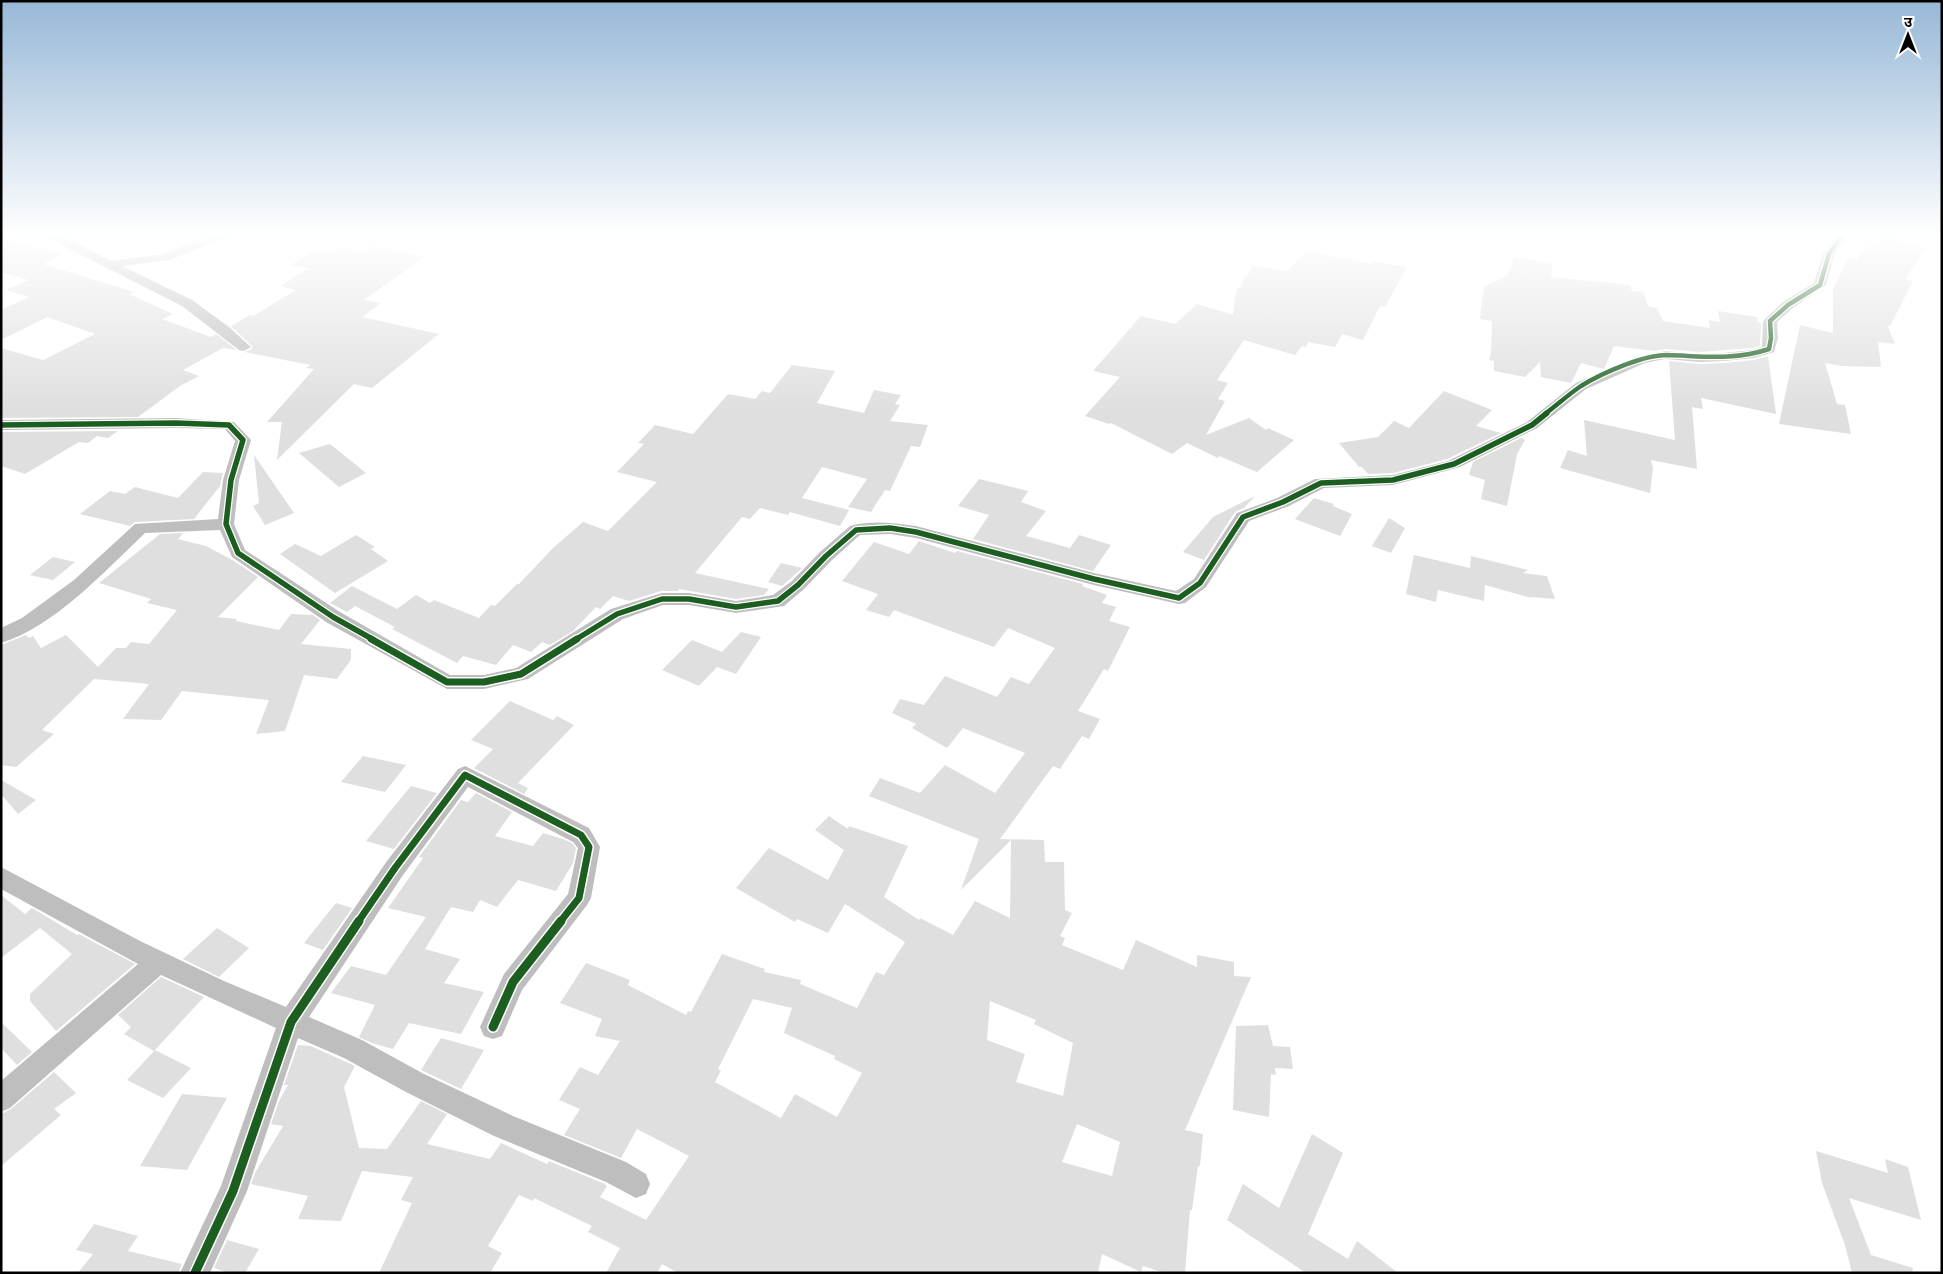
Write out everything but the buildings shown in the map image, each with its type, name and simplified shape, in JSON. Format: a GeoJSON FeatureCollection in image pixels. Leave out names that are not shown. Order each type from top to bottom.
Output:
{"type":"FeatureCollection","features":[{"type":"Feature","properties":{"kind":"street"},"geometry":{"type":"LineString","coordinates":[[167,292],[187,303],[244,347]]}},
{"type":"Feature","properties":{"kind":"street"},"geometry":{"type":"LineString","coordinates":[[1,425],[176,423],[229,425],[243,440],[231,480],[226,524],[238,553],[333,617],[447,682],[484,682],[521,674],[617,614],[662,599],[689,599],[736,607],[778,601],[798,585],[826,556],[856,530],[890,528],[916,532],[1094,579],[1179,598],[1200,583],[1243,517],[1283,502],[1321,483],[1393,480],[1454,464],[1532,425],[1581,386],[1612,371],[1642,360],[1664,355],[1700,358],[1724,357],[1754,354],[1768,349],[1772,338],[1770,321],[1788,305],[1808,292]]}},
{"type":"Feature","properties":{"kind":"street"},"geometry":{"type":"LineString","coordinates":[[1,636],[29,624],[80,584],[141,528],[226,524]]}},
{"type":"Feature","properties":{"kind":"street"},"geometry":{"type":"LineString","coordinates":[[194,1273],[233,1190],[291,1022],[395,868],[465,775],[581,834],[588,847],[579,898],[513,982],[493,1027]]}},
{"type":"Feature","properties":{"kind":"street"},"geometry":{"type":"LineString","coordinates":[[1,877],[132,949],[215,988],[353,1048],[415,1083],[504,1126],[616,1172],[636,1184]]}},
{"type":"Feature","properties":{"kind":"street"},"geometry":{"type":"LineString","coordinates":[[1,1099],[159,962]]}},
{"type":"Feature","properties":{"kind":"cycle path"},"geometry":{"type":"LineString","coordinates":[[1,425],[176,423],[229,425],[243,440],[231,480],[226,524],[238,553],[333,617],[447,682],[484,682],[521,674],[617,614],[662,599],[689,599],[736,607],[778,601],[798,585],[826,556],[856,530],[890,528],[916,532],[1094,579],[1179,598],[1200,583],[1243,517],[1283,502],[1321,483],[1393,480],[1454,464],[1532,425],[1581,386],[1641,360],[1665,355],[1700,358],[1724,357],[1754,354],[1769,349],[1771,338],[1770,321],[1788,305],[1808,292]]}},
{"type":"Feature","properties":{"kind":"cycle path"},"geometry":{"type":"LineString","coordinates":[[195,1273],[233,1191],[291,1022],[395,868],[465,775],[581,835],[589,847],[579,898],[513,982],[493,1027]]}}]}
